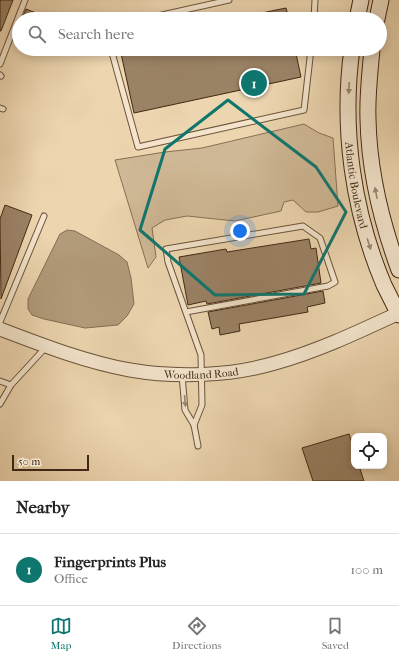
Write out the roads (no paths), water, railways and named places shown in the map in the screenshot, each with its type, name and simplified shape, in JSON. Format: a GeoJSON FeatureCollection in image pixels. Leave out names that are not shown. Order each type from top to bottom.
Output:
{"type":"FeatureCollection","features":[{"type":"Feature","properties":{"kind":"main road"},"geometry":{"type":"LineString","coordinates":[[358,12],[361,0]]}},
{"type":"Feature","properties":{"kind":"main road"},"geometry":{"type":"LineString","coordinates":[[378,12],[381,0]]}},
{"type":"Feature","properties":{"kind":"main road","name":"Atlantic Boulevard"},"geometry":{"type":"LineString","coordinates":[[351,56],[348,98],[354,181],[373,256],[384,285],[399,314]]}},
{"type":"Feature","properties":{"kind":"main road","name":"Atlantic Boulevard"},"geometry":{"type":"LineString","coordinates":[[372,56],[368,105],[372,166],[384,226],[399,270]]}},
{"type":"Feature","properties":{"kind":"street","name":"Woodland Road"},"geometry":{"type":"LineString","coordinates":[[0,329],[46,347],[92,361],[130,370],[201,374],[248,369],[274,364],[307,353],[399,314]]}},
{"type":"Feature","properties":{"kind":"lane"},"geometry":{"type":"LineString","coordinates":[[20,12],[25,0]]}},
{"type":"Feature","properties":{"kind":"lane"},"geometry":{"type":"LineString","coordinates":[[176,12],[230,0]]}},
{"type":"Feature","properties":{"kind":"lane"},"geometry":{"type":"LineString","coordinates":[[314,12],[315,0]]}},
{"type":"Feature","properties":{"kind":"lane"},"geometry":{"type":"LineString","coordinates":[[0,64],[12,33]]}},
{"type":"Feature","properties":{"kind":"lane"},"geometry":{"type":"LineString","coordinates":[[113,56],[138,147],[304,110],[310,56]]}},
{"type":"Feature","properties":{"kind":"lane"},"geometry":{"type":"LineString","coordinates":[[0,322],[44,216]]}},
{"type":"Feature","properties":{"kind":"lane"},"geometry":{"type":"LineString","coordinates":[[186,312],[328,286],[335,282],[320,238],[303,226],[166,249],[168,262],[200,355],[202,405],[194,425]]}},
{"type":"Feature","properties":{"kind":"lane"},"geometry":{"type":"LineString","coordinates":[[0,404],[11,385],[46,347]]}},
{"type":"Feature","properties":{"kind":"lane"},"geometry":{"type":"LineString","coordinates":[[182,374],[185,410],[194,425],[198,446]]}},
{"type":"Feature","properties":{"kind":"lane"},"geometry":{"type":"LineString","coordinates":[[0,381],[11,385]]}},
{"type":"Feature","properties":{"kind":"place","name":"Fingerprints Plus"},"geometry":{"type":"Point","coordinates":[254,83]}}]}
